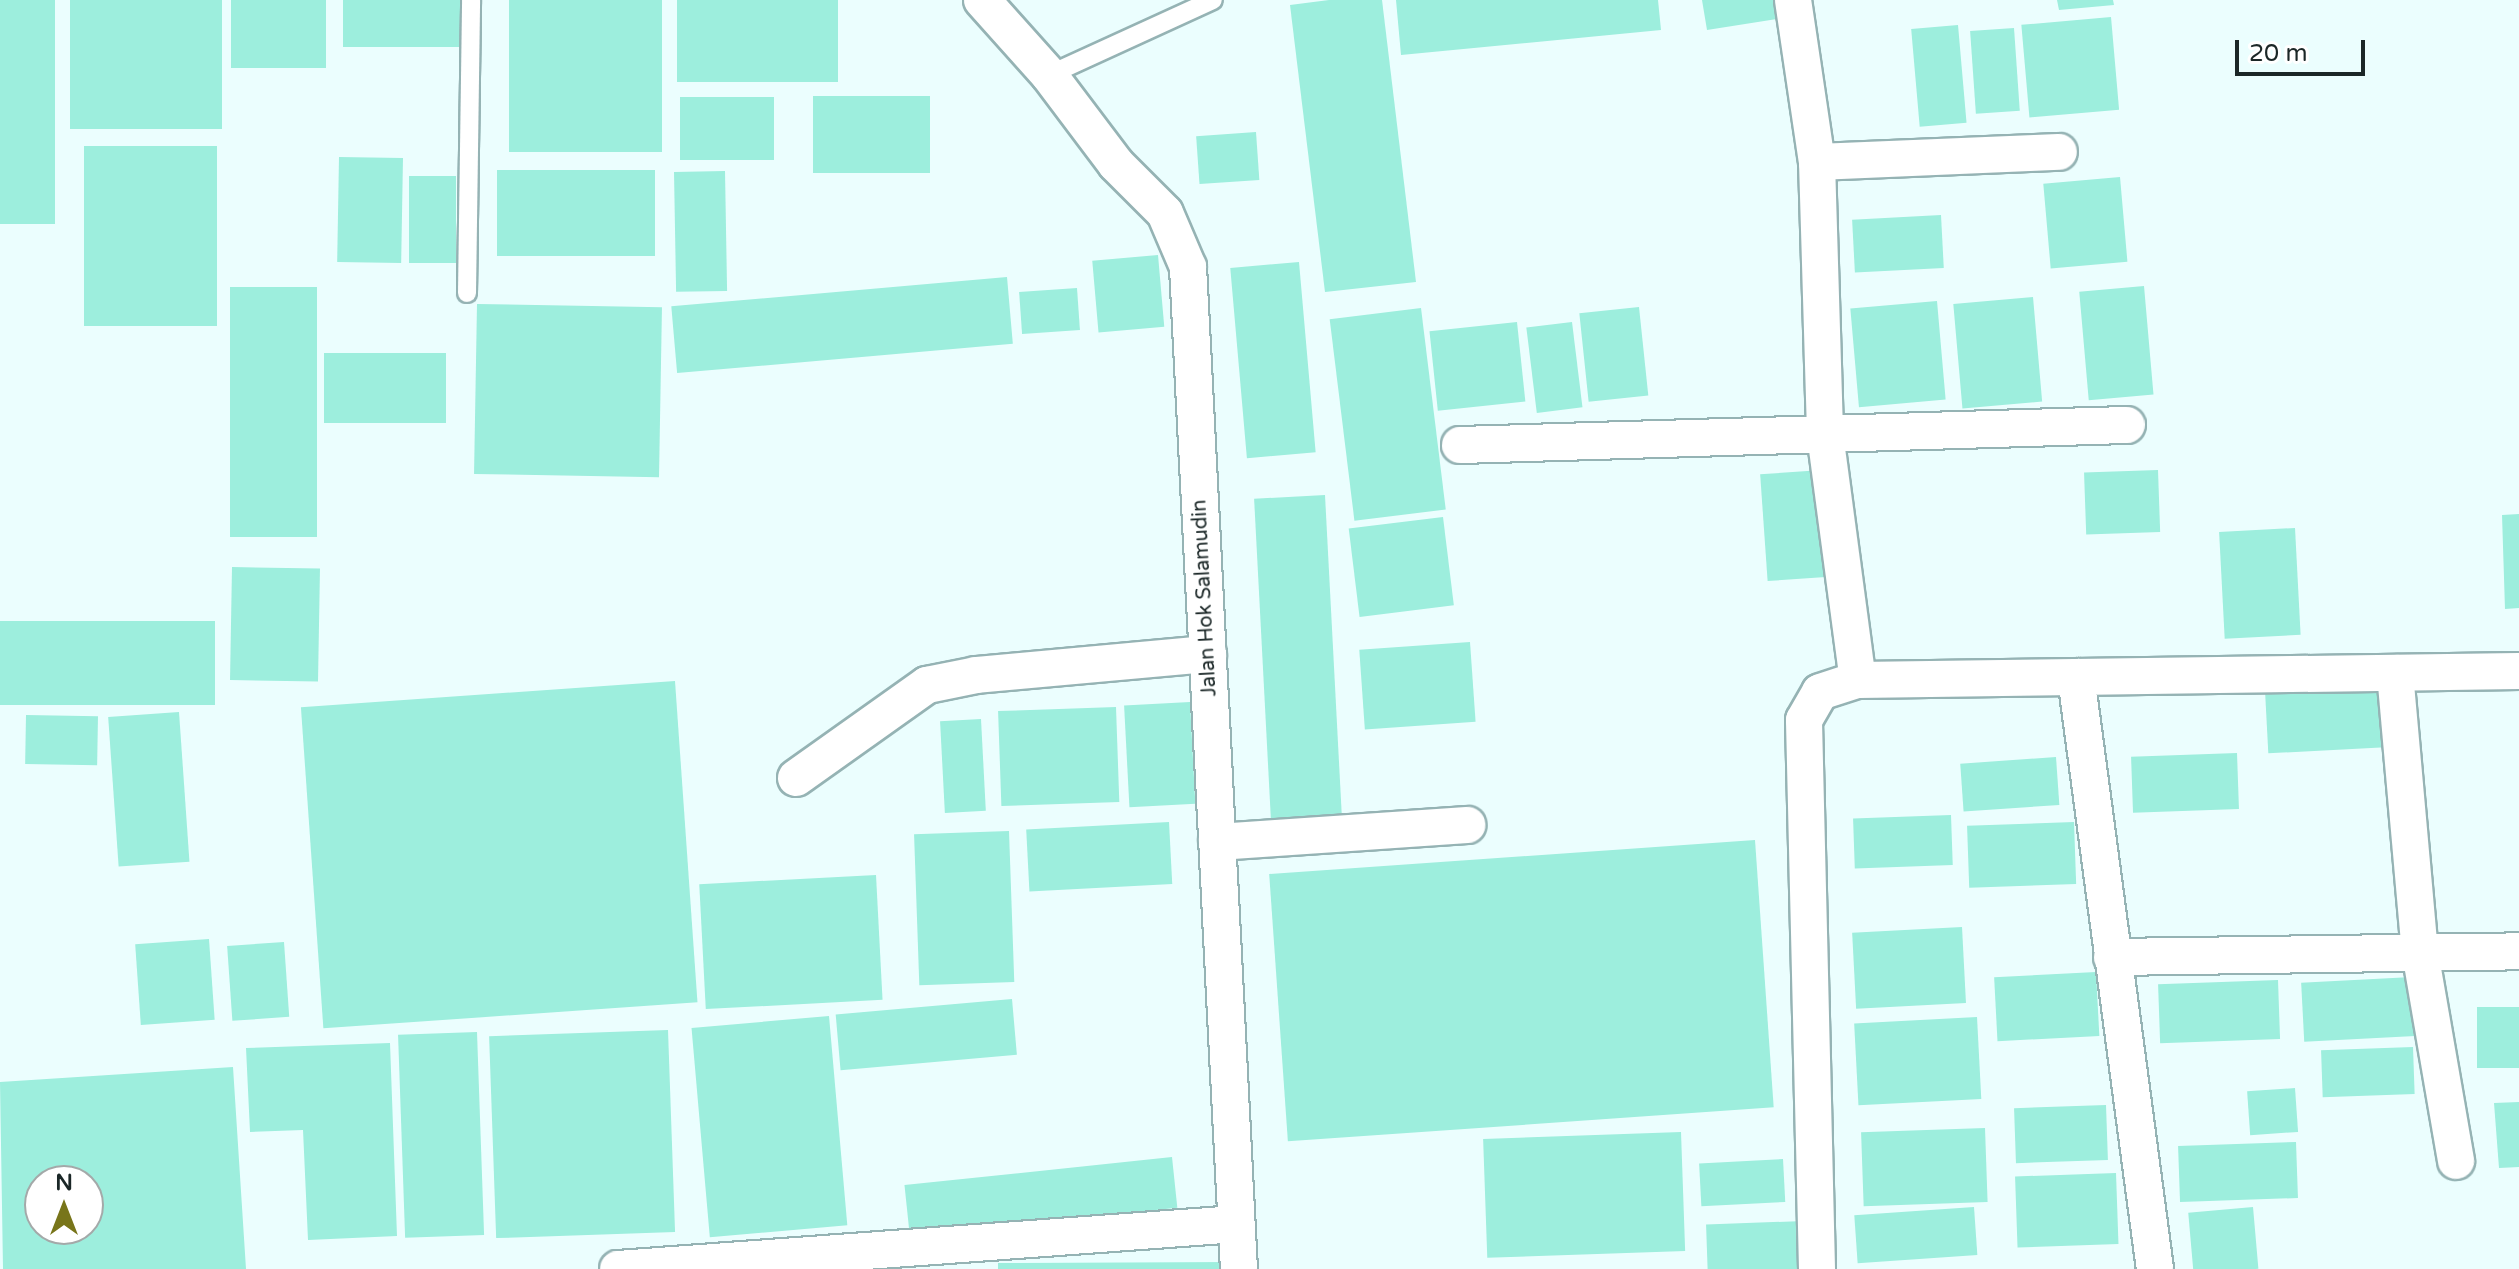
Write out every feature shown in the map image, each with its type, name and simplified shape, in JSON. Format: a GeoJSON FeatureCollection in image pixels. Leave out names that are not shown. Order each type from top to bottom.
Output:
{"type":"FeatureCollection","features":[{"type":"Feature","properties":{"kind":"street","name":"Jalan Hok Salamudin"},"geometry":{"type":"LineString","coordinates":[[982,0],[1049,75],[1116,164],[1165,213],[1188,267],[1239,1269]]}},
{"type":"Feature","properties":{"kind":"street"},"geometry":{"type":"LineString","coordinates":[[1793,0],[1817,162],[1825,434],[1858,680]]}},
{"type":"Feature","properties":{"kind":"street"},"geometry":{"type":"LineString","coordinates":[[1817,162],[2059,152]]}},
{"type":"Feature","properties":{"kind":"street"},"geometry":{"type":"LineString","coordinates":[[1460,445],[2127,425]]}},
{"type":"Feature","properties":{"kind":"street"},"geometry":{"type":"LineString","coordinates":[[796,778],[927,685],[976,675],[1208,654]]}},
{"type":"Feature","properties":{"kind":"street"},"geometry":{"type":"LineString","coordinates":[[1817,1269],[1804,720],[1820,692],[1858,680],[2519,671]]}},
{"type":"Feature","properties":{"kind":"street"},"geometry":{"type":"LineString","coordinates":[[2395,673],[2420,952],[2456,1161]]}},
{"type":"Feature","properties":{"kind":"street"},"geometry":{"type":"LineString","coordinates":[[2076,677],[2155,1269]]}},
{"type":"Feature","properties":{"kind":"street"},"geometry":{"type":"LineString","coordinates":[[1217,842],[1467,825]]}},
{"type":"Feature","properties":{"kind":"street"},"geometry":{"type":"LineString","coordinates":[[2112,957],[2519,951]]}},
{"type":"Feature","properties":{"kind":"street"},"geometry":{"type":"LineString","coordinates":[[618,1269],[1236,1224]]}},
{"type":"Feature","properties":{"kind":"lane"},"geometry":{"type":"LineString","coordinates":[[467,293],[471,0]]}},
{"type":"Feature","properties":{"kind":"lane"},"geometry":{"type":"LineString","coordinates":[[1049,75],[1213,0]]}},
{"type":"Feature","properties":{"kind":"building"},"geometry":{"type":"Polygon","coordinates":[[[0,0],[55,0],[55,224],[0,224],[0,0]]]}},
{"type":"Feature","properties":{"kind":"building"},"geometry":{"type":"Polygon","coordinates":[[[70,0],[222,0],[222,129],[70,129],[70,0]]]}},
{"type":"Feature","properties":{"kind":"building"},"geometry":{"type":"Polygon","coordinates":[[[231,0],[326,0],[326,68],[231,68],[231,0]]]}},
{"type":"Feature","properties":{"kind":"building"},"geometry":{"type":"Polygon","coordinates":[[[343,0],[460,0],[460,47],[343,47],[343,0]]]}},
{"type":"Feature","properties":{"kind":"building"},"geometry":{"type":"Polygon","coordinates":[[[509,0],[662,0],[662,152],[509,152],[509,0]]]}},
{"type":"Feature","properties":{"kind":"building"},"geometry":{"type":"Polygon","coordinates":[[[677,0],[838,0],[838,82],[677,82],[677,0]]]}},
{"type":"Feature","properties":{"kind":"building"},"geometry":{"type":"Polygon","coordinates":[[[1329,0],[1382,0],[1416,282],[1325,292],[1290,5],[1329,0]]]}},
{"type":"Feature","properties":{"kind":"building"},"geometry":{"type":"Polygon","coordinates":[[[1396,0],[1658,0],[1661,30],[1401,55],[1396,0]]]}},
{"type":"Feature","properties":{"kind":"building"},"geometry":{"type":"Polygon","coordinates":[[[1702,0],[1787,0],[1790,17],[1707,30],[1702,0]]]}},
{"type":"Feature","properties":{"kind":"building"},"geometry":{"type":"Polygon","coordinates":[[[2057,0],[2113,0],[2114,5],[2059,10],[2057,0]]]}},
{"type":"Feature","properties":{"kind":"building"},"geometry":{"type":"Polygon","coordinates":[[[2111,17],[2119,110],[2029,117],[2021,25],[2111,17]]]}},
{"type":"Feature","properties":{"kind":"building"},"geometry":{"type":"Polygon","coordinates":[[[1958,25],[1967,123],[1920,127],[1911,29],[1958,25]]]}},
{"type":"Feature","properties":{"kind":"building"},"geometry":{"type":"Polygon","coordinates":[[[2014,28],[2020,111],[1976,114],[1970,31],[2014,28]]]}},
{"type":"Feature","properties":{"kind":"building"},"geometry":{"type":"Polygon","coordinates":[[[813,96],[930,96],[930,173],[813,173],[813,96]]]}},
{"type":"Feature","properties":{"kind":"building"},"geometry":{"type":"Polygon","coordinates":[[[680,97],[774,97],[774,160],[680,160],[680,97]]]}},
{"type":"Feature","properties":{"kind":"building"},"geometry":{"type":"Polygon","coordinates":[[[1256,132],[1259,180],[1199,184],[1196,136],[1256,132]]]}},
{"type":"Feature","properties":{"kind":"building"},"geometry":{"type":"Polygon","coordinates":[[[84,146],[217,146],[217,326],[84,326],[84,146]]]}},
{"type":"Feature","properties":{"kind":"building"},"geometry":{"type":"Polygon","coordinates":[[[339,157],[403,158],[401,263],[337,262],[339,157]]]}},
{"type":"Feature","properties":{"kind":"building"},"geometry":{"type":"Polygon","coordinates":[[[497,170],[655,170],[655,256],[497,256],[497,170]]]}},
{"type":"Feature","properties":{"kind":"building"},"geometry":{"type":"Polygon","coordinates":[[[725,171],[727,291],[676,292],[674,172],[725,171]]]}},
{"type":"Feature","properties":{"kind":"building"},"geometry":{"type":"Polygon","coordinates":[[[409,176],[456,176],[456,263],[409,263],[409,176]]]}},
{"type":"Feature","properties":{"kind":"building"},"geometry":{"type":"Polygon","coordinates":[[[2120,177],[2127,262],[2051,268],[2043,184],[2120,177]]]}},
{"type":"Feature","properties":{"kind":"building"},"geometry":{"type":"Polygon","coordinates":[[[1941,215],[1944,268],[1855,273],[1852,220],[1941,215]]]}},
{"type":"Feature","properties":{"kind":"building"},"geometry":{"type":"Polygon","coordinates":[[[1158,255],[1164,327],[1099,332],[1092,261],[1158,255]]]}},
{"type":"Feature","properties":{"kind":"building"},"geometry":{"type":"Polygon","coordinates":[[[1299,262],[1316,452],[1247,458],[1230,268],[1299,262]]]}},
{"type":"Feature","properties":{"kind":"building"},"geometry":{"type":"Polygon","coordinates":[[[1007,277],[1013,344],[677,373],[671,306],[1007,277]]]}},
{"type":"Feature","properties":{"kind":"building"},"geometry":{"type":"Polygon","coordinates":[[[2144,286],[2153,395],[2089,400],[2079,292],[2144,286]]]}},
{"type":"Feature","properties":{"kind":"building"},"geometry":{"type":"Polygon","coordinates":[[[230,287],[317,287],[317,537],[230,537],[230,287]]]}},
{"type":"Feature","properties":{"kind":"building"},"geometry":{"type":"Polygon","coordinates":[[[1077,288],[1080,330],[1022,334],[1019,292],[1077,288]]]}},
{"type":"Feature","properties":{"kind":"building"},"geometry":{"type":"Polygon","coordinates":[[[2033,297],[2042,402],[1962,409],[1953,304],[2033,297]]]}},
{"type":"Feature","properties":{"kind":"building"},"geometry":{"type":"Polygon","coordinates":[[[1937,301],[1946,400],[1859,407],[1850,309],[1937,301]]]}},
{"type":"Feature","properties":{"kind":"building"},"geometry":{"type":"Polygon","coordinates":[[[477,304],[662,307],[659,477],[474,474],[477,304]]]}},
{"type":"Feature","properties":{"kind":"building"},"geometry":{"type":"Polygon","coordinates":[[[1639,307],[1648,396],[1589,402],[1579,313],[1639,307]]]}},
{"type":"Feature","properties":{"kind":"building"},"geometry":{"type":"Polygon","coordinates":[[[1421,308],[1446,509],[1354,521],[1330,319],[1421,308]]]}},
{"type":"Feature","properties":{"kind":"building"},"geometry":{"type":"Polygon","coordinates":[[[1517,322],[1525,402],[1438,411],[1429,331],[1517,322]]]}},
{"type":"Feature","properties":{"kind":"building"},"geometry":{"type":"Polygon","coordinates":[[[1572,322],[1582,407],[1537,413],[1526,328],[1572,322]]]}},
{"type":"Feature","properties":{"kind":"building"},"geometry":{"type":"Polygon","coordinates":[[[324,353],[446,353],[446,423],[324,423],[324,353]]]}},
{"type":"Feature","properties":{"kind":"building"},"geometry":{"type":"Polygon","coordinates":[[[1822,470],[1829,577],[1768,581],[1760,474],[1822,470]]]}},
{"type":"Feature","properties":{"kind":"building"},"geometry":{"type":"Polygon","coordinates":[[[2158,470],[2160,532],[2086,535],[2084,473],[2158,470]]]}},
{"type":"Feature","properties":{"kind":"building"},"geometry":{"type":"Polygon","coordinates":[[[1325,495],[1342,826],[1271,829],[1254,499],[1325,495]]]}},
{"type":"Feature","properties":{"kind":"building"},"geometry":{"type":"Polygon","coordinates":[[[2519,514],[2519,608],[2505,609],[2502,515],[2519,514]]]}},
{"type":"Feature","properties":{"kind":"building"},"geometry":{"type":"Polygon","coordinates":[[[1443,517],[1454,605],[1360,617],[1349,529],[1443,517]]]}},
{"type":"Feature","properties":{"kind":"building"},"geometry":{"type":"Polygon","coordinates":[[[2295,528],[2301,635],[2225,639],[2219,532],[2295,528]]]}},
{"type":"Feature","properties":{"kind":"building"},"geometry":{"type":"Polygon","coordinates":[[[232,567],[320,569],[318,682],[230,680],[232,567]]]}},
{"type":"Feature","properties":{"kind":"building"},"geometry":{"type":"Polygon","coordinates":[[[0,621],[215,621],[215,705],[0,705],[0,621]]]}},
{"type":"Feature","properties":{"kind":"building"},"geometry":{"type":"Polygon","coordinates":[[[1470,642],[1476,722],[1365,730],[1359,650],[1470,642]]]}},
{"type":"Feature","properties":{"kind":"building"},"geometry":{"type":"Polygon","coordinates":[[[675,681],[697,1002],[323,1028],[301,707],[675,681]]]}},
{"type":"Feature","properties":{"kind":"building"},"geometry":{"type":"Polygon","coordinates":[[[2387,687],[2390,747],[2268,753],[2265,693],[2387,687]]]}},
{"type":"Feature","properties":{"kind":"building"},"geometry":{"type":"Polygon","coordinates":[[[1190,702],[1195,804],[1129,807],[1124,705],[1190,702]]]}},
{"type":"Feature","properties":{"kind":"building"},"geometry":{"type":"Polygon","coordinates":[[[1116,707],[1119,802],[1001,806],[998,711],[1116,707]]]}},
{"type":"Feature","properties":{"kind":"building"},"geometry":{"type":"Polygon","coordinates":[[[179,712],[189,862],[119,867],[108,717],[179,712]]]}},
{"type":"Feature","properties":{"kind":"building"},"geometry":{"type":"Polygon","coordinates":[[[26,715],[98,716],[97,765],[25,764],[26,715]]]}},
{"type":"Feature","properties":{"kind":"building"},"geometry":{"type":"Polygon","coordinates":[[[981,719],[986,811],[945,813],[940,721],[981,719]]]}},
{"type":"Feature","properties":{"kind":"building"},"geometry":{"type":"Polygon","coordinates":[[[2237,753],[2239,809],[2133,813],[2131,757],[2237,753]]]}},
{"type":"Feature","properties":{"kind":"building"},"geometry":{"type":"Polygon","coordinates":[[[2056,757],[2059,805],[1964,812],[1960,764],[2056,757]]]}},
{"type":"Feature","properties":{"kind":"building"},"geometry":{"type":"Polygon","coordinates":[[[1951,815],[1953,865],[1855,868],[1853,818],[1951,815]]]}},
{"type":"Feature","properties":{"kind":"building"},"geometry":{"type":"Polygon","coordinates":[[[1169,822],[1172,884],[1029,891],[1026,829],[1169,822]]]}},
{"type":"Feature","properties":{"kind":"building"},"geometry":{"type":"Polygon","coordinates":[[[2074,822],[2076,884],[1969,888],[1967,826],[2074,822]]]}},
{"type":"Feature","properties":{"kind":"building"},"geometry":{"type":"Polygon","coordinates":[[[1009,831],[1014,982],[919,985],[914,834],[1009,831]]]}},
{"type":"Feature","properties":{"kind":"building"},"geometry":{"type":"Polygon","coordinates":[[[1755,840],[1774,1107],[1288,1141],[1269,874],[1755,840]]]}},
{"type":"Feature","properties":{"kind":"building"},"geometry":{"type":"Polygon","coordinates":[[[876,875],[883,1000],[706,1009],[699,884],[876,875]]]}},
{"type":"Feature","properties":{"kind":"building"},"geometry":{"type":"Polygon","coordinates":[[[1962,927],[1966,1003],[1856,1009],[1852,933],[1962,927]]]}},
{"type":"Feature","properties":{"kind":"building"},"geometry":{"type":"Polygon","coordinates":[[[209,939],[215,1020],[141,1025],[135,944],[209,939]]]}},
{"type":"Feature","properties":{"kind":"building"},"geometry":{"type":"Polygon","coordinates":[[[284,942],[289,1017],[232,1021],[227,946],[284,942]]]}},
{"type":"Feature","properties":{"kind":"building"},"geometry":{"type":"Polygon","coordinates":[[[2096,972],[2099,1036],[1997,1041],[1994,977],[2096,972]]]}},
{"type":"Feature","properties":{"kind":"building"},"geometry":{"type":"Polygon","coordinates":[[[2412,977],[2415,1036],[2304,1042],[2301,983],[2412,977]]]}},
{"type":"Feature","properties":{"kind":"building"},"geometry":{"type":"Polygon","coordinates":[[[2278,980],[2280,1039],[2160,1043],[2158,984],[2278,980]]]}},
{"type":"Feature","properties":{"kind":"building"},"geometry":{"type":"Polygon","coordinates":[[[1012,999],[1017,1055],[841,1070],[836,1014],[1012,999]]]}},
{"type":"Feature","properties":{"kind":"building"},"geometry":{"type":"Polygon","coordinates":[[[2477,1007],[2519,1007],[2519,1068],[2477,1068],[2477,1007]]]}},
{"type":"Feature","properties":{"kind":"building"},"geometry":{"type":"Polygon","coordinates":[[[829,1016],[847,1225],[710,1237],[692,1028],[829,1016]]]}},
{"type":"Feature","properties":{"kind":"building"},"geometry":{"type":"Polygon","coordinates":[[[1977,1017],[1981,1099],[1858,1105],[1854,1023],[1977,1017]]]}},
{"type":"Feature","properties":{"kind":"building"},"geometry":{"type":"Polygon","coordinates":[[[668,1030],[675,1232],[496,1238],[489,1036],[668,1030]]]}},
{"type":"Feature","properties":{"kind":"building"},"geometry":{"type":"Polygon","coordinates":[[[477,1032],[484,1235],[405,1238],[398,1035],[477,1032]]]}},
{"type":"Feature","properties":{"kind":"building"},"geometry":{"type":"Polygon","coordinates":[[[390,1043],[397,1236],[308,1240],[303,1130],[250,1132],[246,1048],[390,1043]]]}},
{"type":"Feature","properties":{"kind":"building"},"geometry":{"type":"Polygon","coordinates":[[[2413,1047],[2415,1094],[2323,1097],[2321,1050],[2413,1047]]]}},
{"type":"Feature","properties":{"kind":"building"},"geometry":{"type":"Polygon","coordinates":[[[233,1067],[246,1269],[3,1269],[0,1082],[233,1067]]]}},
{"type":"Feature","properties":{"kind":"building"},"geometry":{"type":"Polygon","coordinates":[[[2295,1088],[2298,1132],[2250,1135],[2247,1091],[2295,1088]]]}},
{"type":"Feature","properties":{"kind":"building"},"geometry":{"type":"Polygon","coordinates":[[[2519,1102],[2519,1167],[2499,1168],[2494,1103],[2519,1102]]]}},
{"type":"Feature","properties":{"kind":"building"},"geometry":{"type":"Polygon","coordinates":[[[2106,1105],[2108,1160],[2016,1163],[2014,1108],[2106,1105]]]}},
{"type":"Feature","properties":{"kind":"building"},"geometry":{"type":"Polygon","coordinates":[[[1985,1128],[1988,1202],[1864,1206],[1861,1132],[1985,1128]]]}},
{"type":"Feature","properties":{"kind":"building"},"geometry":{"type":"Polygon","coordinates":[[[1681,1132],[1685,1251],[1487,1258],[1483,1139],[1681,1132]]]}},
{"type":"Feature","properties":{"kind":"building"},"geometry":{"type":"Polygon","coordinates":[[[2296,1142],[2298,1198],[2180,1202],[2178,1146],[2296,1142]]]}},
{"type":"Feature","properties":{"kind":"building"},"geometry":{"type":"Polygon","coordinates":[[[1172,1157],[1177,1208],[910,1236],[904,1185],[1172,1157]]]}},
{"type":"Feature","properties":{"kind":"building"},"geometry":{"type":"Polygon","coordinates":[[[1783,1159],[1785,1202],[1701,1206],[1699,1163],[1783,1159]]]}},
{"type":"Feature","properties":{"kind":"building"},"geometry":{"type":"Polygon","coordinates":[[[2116,1173],[2118,1244],[2018,1247],[2015,1177],[2116,1173]]]}},
{"type":"Feature","properties":{"kind":"building"},"geometry":{"type":"Polygon","coordinates":[[[1974,1207],[1977,1255],[1858,1263],[1854,1215],[1974,1207]]]}},
{"type":"Feature","properties":{"kind":"building"},"geometry":{"type":"Polygon","coordinates":[[[2253,1207],[2258,1269],[2193,1269],[2188,1213],[2253,1207]]]}},
{"type":"Feature","properties":{"kind":"building"},"geometry":{"type":"Polygon","coordinates":[[[1804,1221],[1806,1269],[1708,1269],[1706,1224],[1804,1221]]]}},
{"type":"Feature","properties":{"kind":"building"},"geometry":{"type":"Polygon","coordinates":[[[1233,1262],[1233,1269],[998,1269],[998,1263],[1233,1262]]]}}]}
